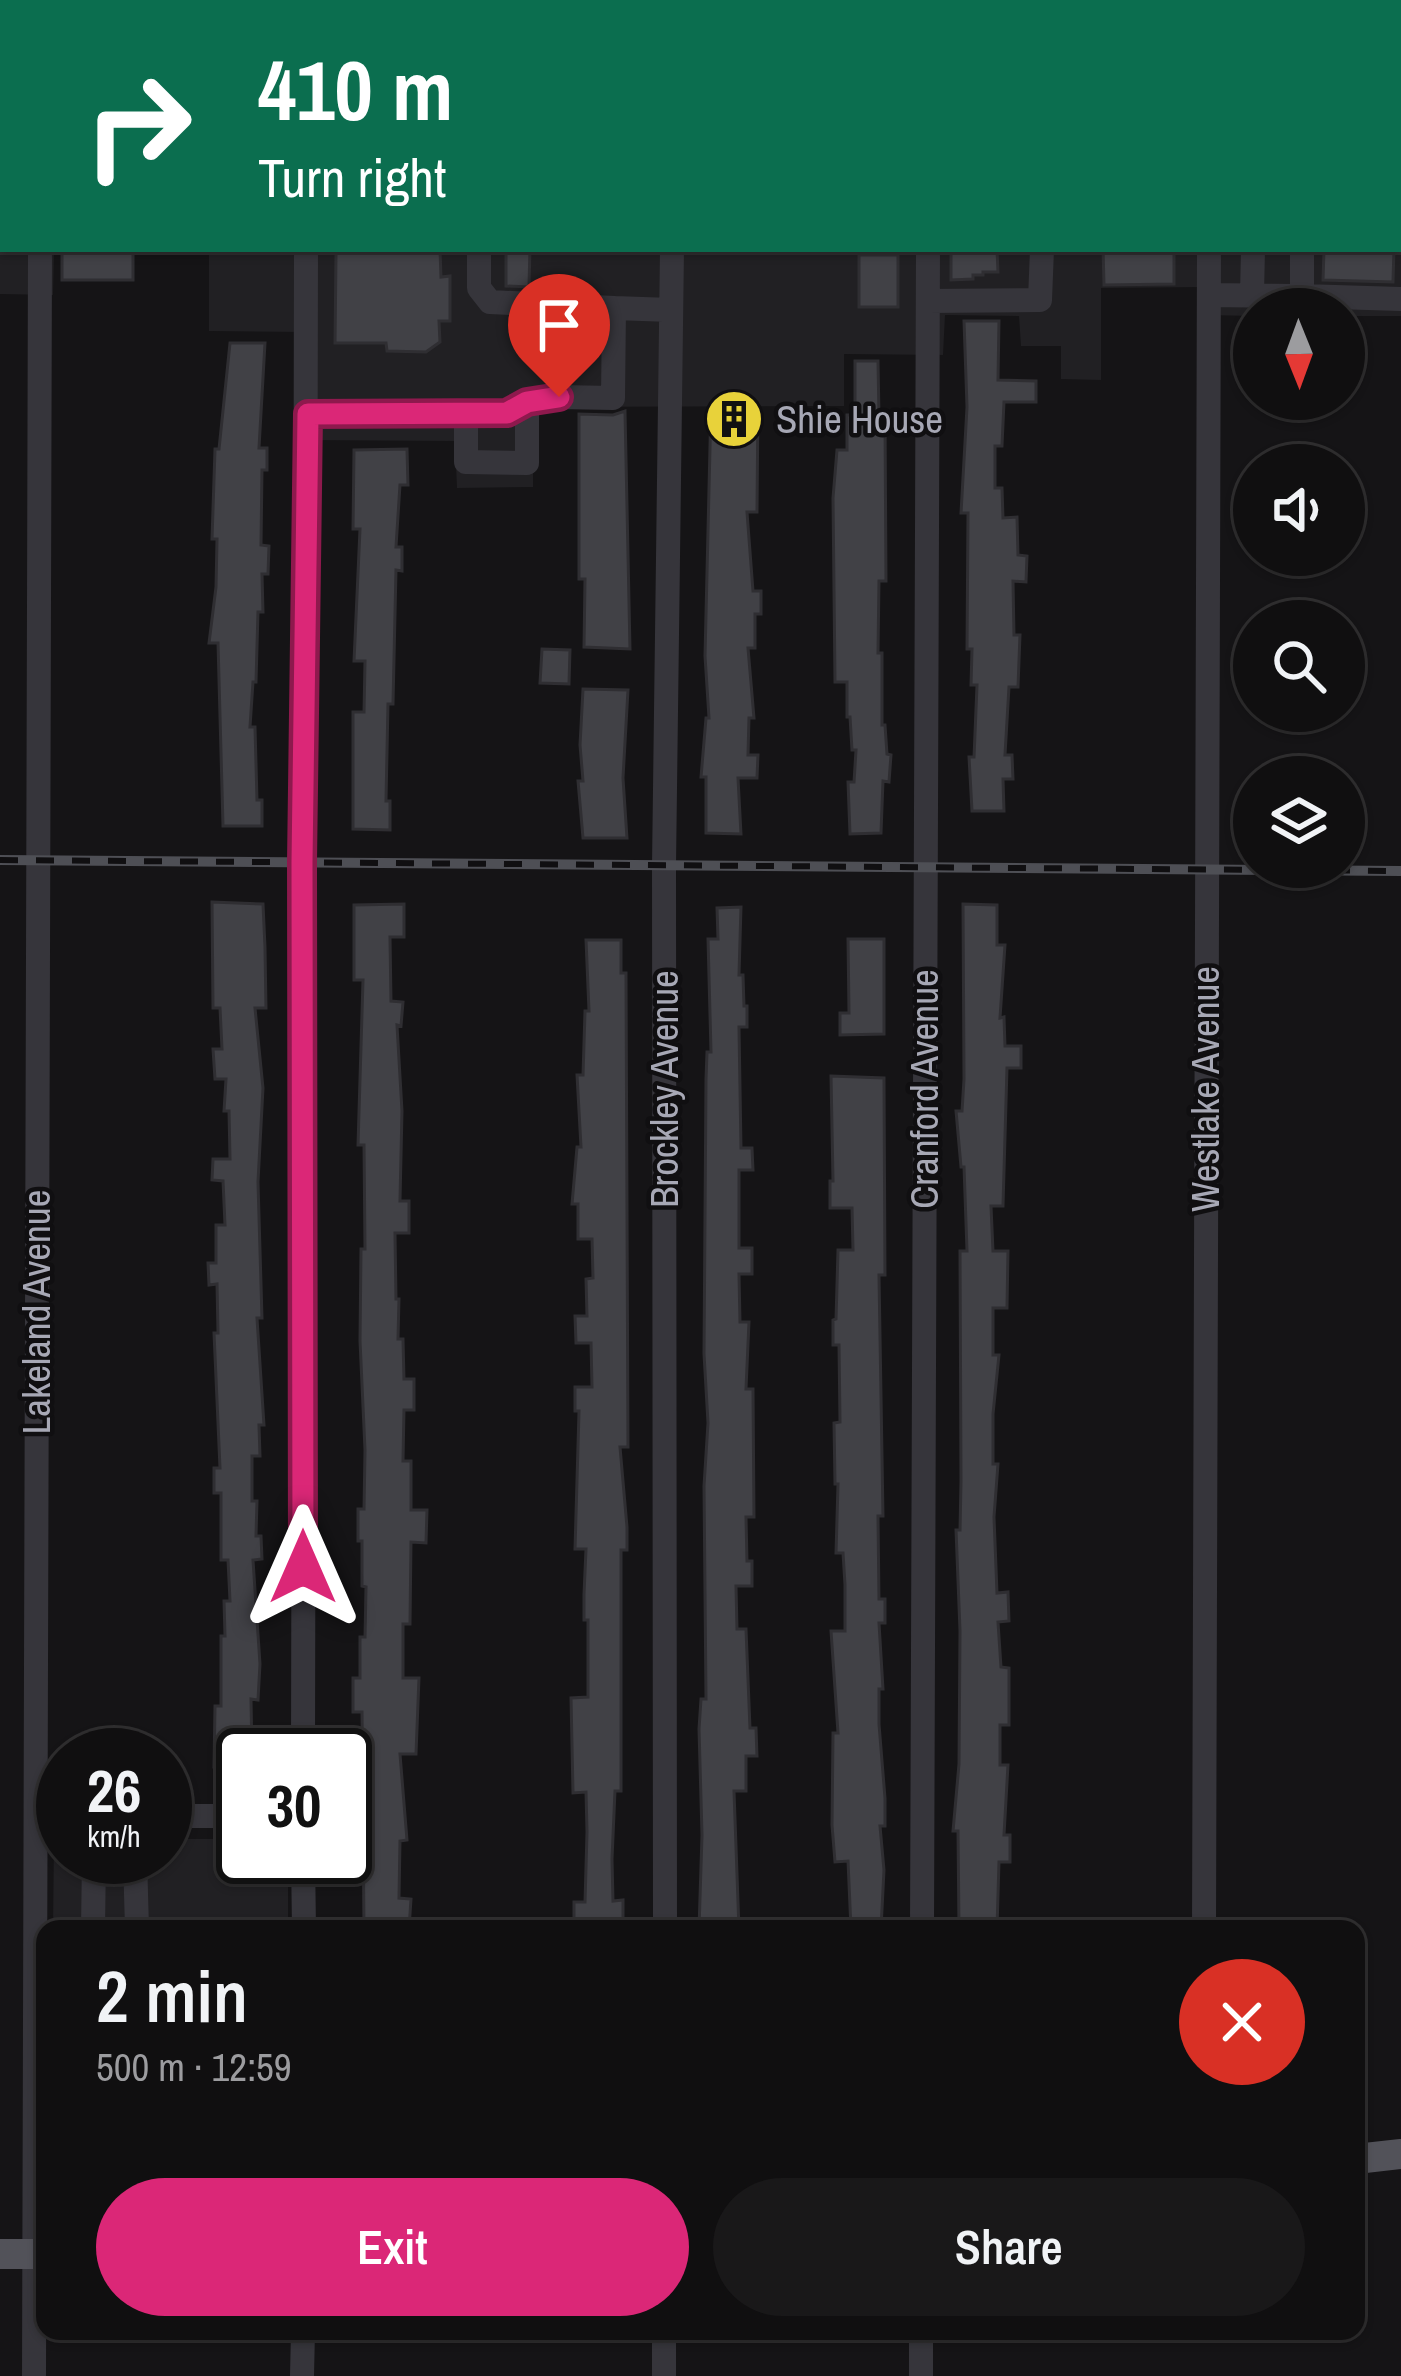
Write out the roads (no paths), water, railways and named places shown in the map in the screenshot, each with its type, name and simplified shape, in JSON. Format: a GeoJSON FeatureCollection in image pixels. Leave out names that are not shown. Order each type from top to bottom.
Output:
{"type":"FeatureCollection","features":[{"type":"Feature","properties":{"kind":"main road"},"geometry":{"type":"LineString","coordinates":[[1365,2158],[1401,2154]]}},
{"type":"Feature","properties":{"kind":"main road"},"geometry":{"type":"LineString","coordinates":[[0,2254],[36,2254]]}},
{"type":"Feature","properties":{"kind":"street","name":"Lakeland Avenue"},"geometry":{"type":"LineString","coordinates":[[37,1920],[40,252]]}},
{"type":"Feature","properties":{"kind":"street"},"geometry":{"type":"LineString","coordinates":[[303,1728],[306,252]]}},
{"type":"Feature","properties":{"kind":"street"},"geometry":{"type":"LineString","coordinates":[[479,252],[479,288],[490,302],[671,310]]}},
{"type":"Feature","properties":{"kind":"street","name":"Brockley Avenue"},"geometry":{"type":"LineString","coordinates":[[665,1920],[664,842],[672,252]]}},
{"type":"Feature","properties":{"kind":"street","name":"Cranford Avenue"},"geometry":{"type":"LineString","coordinates":[[922,1920],[928,252]]}},
{"type":"Feature","properties":{"kind":"street"},"geometry":{"type":"LineString","coordinates":[[928,301],[1040,300],[1042,252]]}},
{"type":"Feature","properties":{"kind":"street","name":"Westlake Avenue"},"geometry":{"type":"LineString","coordinates":[[1204,1920],[1209,252]]}},
{"type":"Feature","properties":{"kind":"street"},"geometry":{"type":"LineString","coordinates":[[1252,288],[1253,252]]}},
{"type":"Feature","properties":{"kind":"street"},"geometry":{"type":"LineString","coordinates":[[1302,288],[1303,252]]}},
{"type":"Feature","properties":{"kind":"street"},"geometry":{"type":"LineString","coordinates":[[1209,295],[1233,295]]}},
{"type":"Feature","properties":{"kind":"street"},"geometry":{"type":"LineString","coordinates":[[1365,298],[1401,299]]}},
{"type":"Feature","properties":{"kind":"street"},"geometry":{"type":"LineString","coordinates":[[559,308],[559,397]]}},
{"type":"Feature","properties":{"kind":"street"},"geometry":{"type":"LineString","coordinates":[[308,414],[507,413],[527,402],[559,397],[613,398],[614,308]]}},
{"type":"Feature","properties":{"kind":"street"},"geometry":{"type":"LineString","coordinates":[[466,414],[466,462],[527,463],[527,402]]}},
{"type":"Feature","properties":{"kind":"street"},"geometry":{"type":"LineString","coordinates":[[93,1920],[94,1884]]}},
{"type":"Feature","properties":{"kind":"street"},"geometry":{"type":"LineString","coordinates":[[135,1884],[136,1920]]}},
{"type":"Feature","properties":{"kind":"street"},"geometry":{"type":"LineString","coordinates":[[303,1884],[304,1920]]}},
{"type":"Feature","properties":{"kind":"street","name":"Lakeland Avenue"},"geometry":{"type":"LineString","coordinates":[[34,2376],[36,2335]]}},
{"type":"Feature","properties":{"kind":"street"},"geometry":{"type":"LineString","coordinates":[[302,2376],[303,2340]]}},
{"type":"Feature","properties":{"kind":"street"},"geometry":{"type":"LineString","coordinates":[[664,2340],[664,2376]]}},
{"type":"Feature","properties":{"kind":"street"},"geometry":{"type":"LineString","coordinates":[[921,2340],[921,2376]]}},
{"type":"Feature","properties":{"kind":"railway"},"geometry":{"type":"LineString","coordinates":[[0,860],[1401,871]]}},
{"type":"Feature","properties":{"kind":"place","name":"Shie House"},"geometry":{"type":"Point","coordinates":[734,419]}}]}
